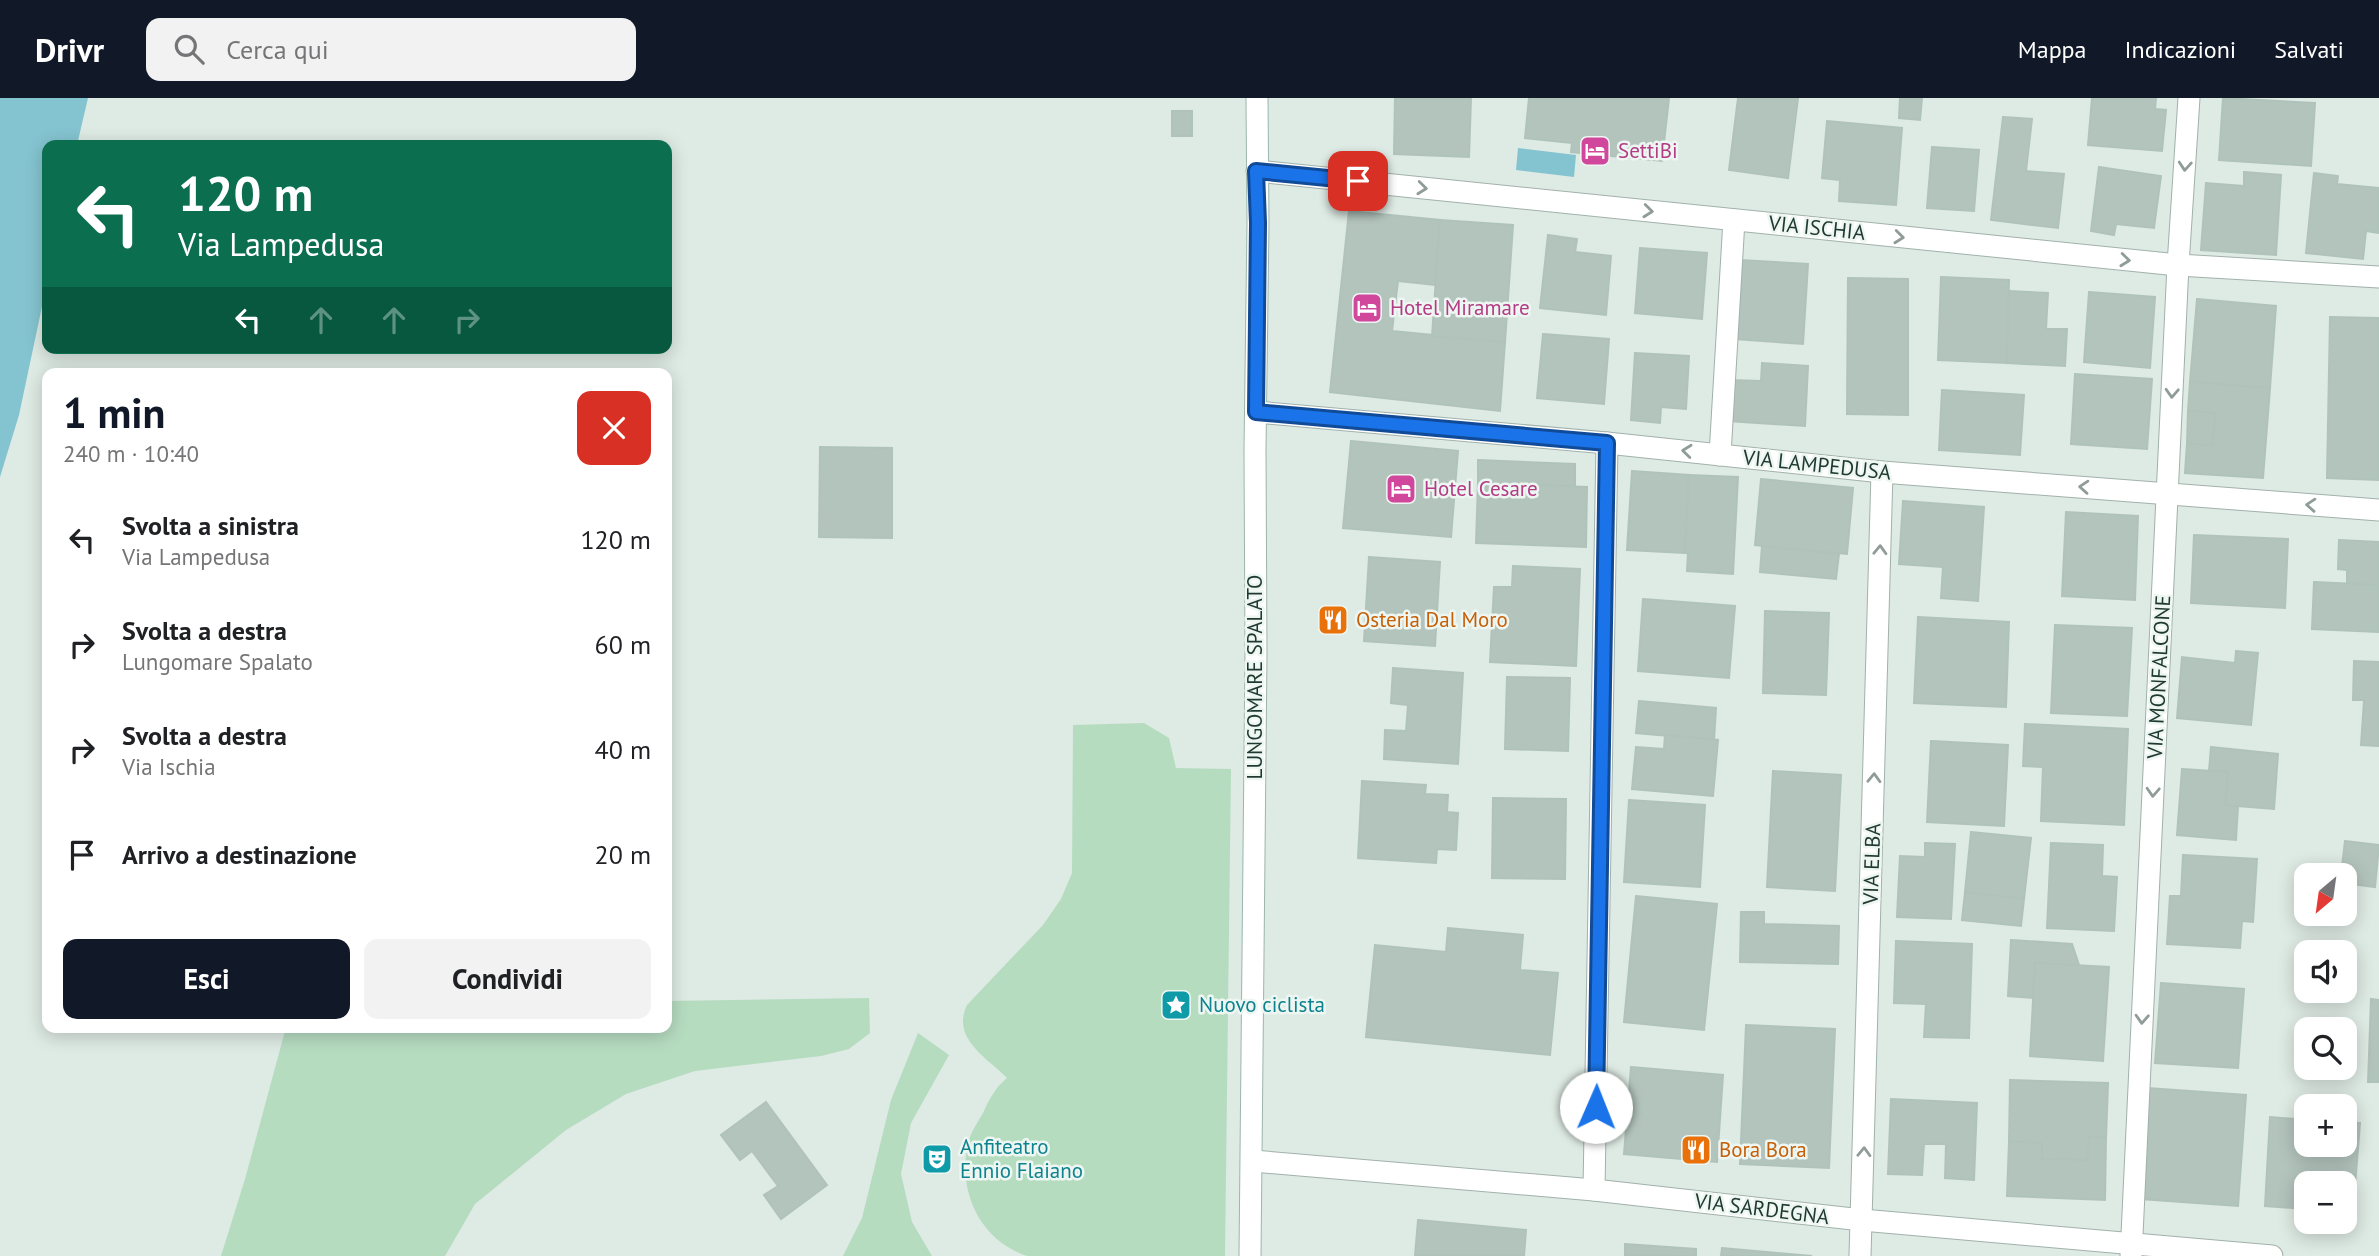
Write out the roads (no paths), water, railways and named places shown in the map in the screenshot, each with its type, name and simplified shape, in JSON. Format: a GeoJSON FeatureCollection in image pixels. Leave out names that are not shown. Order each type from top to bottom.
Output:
{"type":"FeatureCollection","features":[{"type":"Feature","properties":{"kind":"street","name":"LUNGOMARE SPALATO"},"geometry":{"type":"LineString","coordinates":[[1250,1256],[1257,98]]}},
{"type":"Feature","properties":{"kind":"street","name":"VIA MONFALCONE"},"geometry":{"type":"LineString","coordinates":[[2131,1250],[2178,265],[2189,98]]}},
{"type":"Feature","properties":{"kind":"street","name":"VIA ISCHIA"},"geometry":{"type":"LineString","coordinates":[[1256,171],[2178,265],[2379,277]]}},
{"type":"Feature","properties":{"kind":"street"},"geometry":{"type":"LineString","coordinates":[[1720,455],[1734,220]]}},
{"type":"Feature","properties":{"kind":"street","name":"VIA LAMPEDUSA"},"geometry":{"type":"LineString","coordinates":[[1256,412],[1607,443],[1882,472],[2379,510]]}},
{"type":"Feature","properties":{"kind":"street"},"geometry":{"type":"LineString","coordinates":[[1594,1190],[1607,443]]}},
{"type":"Feature","properties":{"kind":"street","name":"VIA ELBA"},"geometry":{"type":"LineString","coordinates":[[1860,1256],[1882,472]]}},
{"type":"Feature","properties":{"kind":"street","name":"VIA SARDEGNA"},"geometry":{"type":"LineString","coordinates":[[1252,1161],[1594,1190],[2131,1250],[2272,1256]]}},
{"type":"Feature","properties":{"kind":"water"},"geometry":{"type":"Polygon","coordinates":[[[0,98],[88,98],[78,140],[42,140],[42,307],[19,415],[0,477],[0,98]]]}},
{"type":"Feature","properties":{"kind":"water"},"geometry":{"type":"Polygon","coordinates":[[[1518,148],[1576,155],[1574,177],[1516,170],[1518,148]]]}},
{"type":"Feature","properties":{"kind":"place","name":"SettiBi"},"geometry":{"type":"Point","coordinates":[1595,151]}},
{"type":"Feature","properties":{"kind":"place","name":"Hotel Miramare"},"geometry":{"type":"Point","coordinates":[1367,308]}},
{"type":"Feature","properties":{"kind":"place","name":"Hotel Cesare"},"geometry":{"type":"Point","coordinates":[1401,489]}},
{"type":"Feature","properties":{"kind":"place","name":"Osteria Dal Moro"},"geometry":{"type":"Point","coordinates":[1333,620]}},
{"type":"Feature","properties":{"kind":"place","name":"Nuovo ciclista"},"geometry":{"type":"Point","coordinates":[1176,1005]}},
{"type":"Feature","properties":{"kind":"place","name":"Bora Bora"},"geometry":{"type":"Point","coordinates":[1696,1150]}},
{"type":"Feature","properties":{"kind":"place","name":"Anfiteatro Ennio Flaiano"},"geometry":{"type":"Point","coordinates":[937,1159]}}]}
